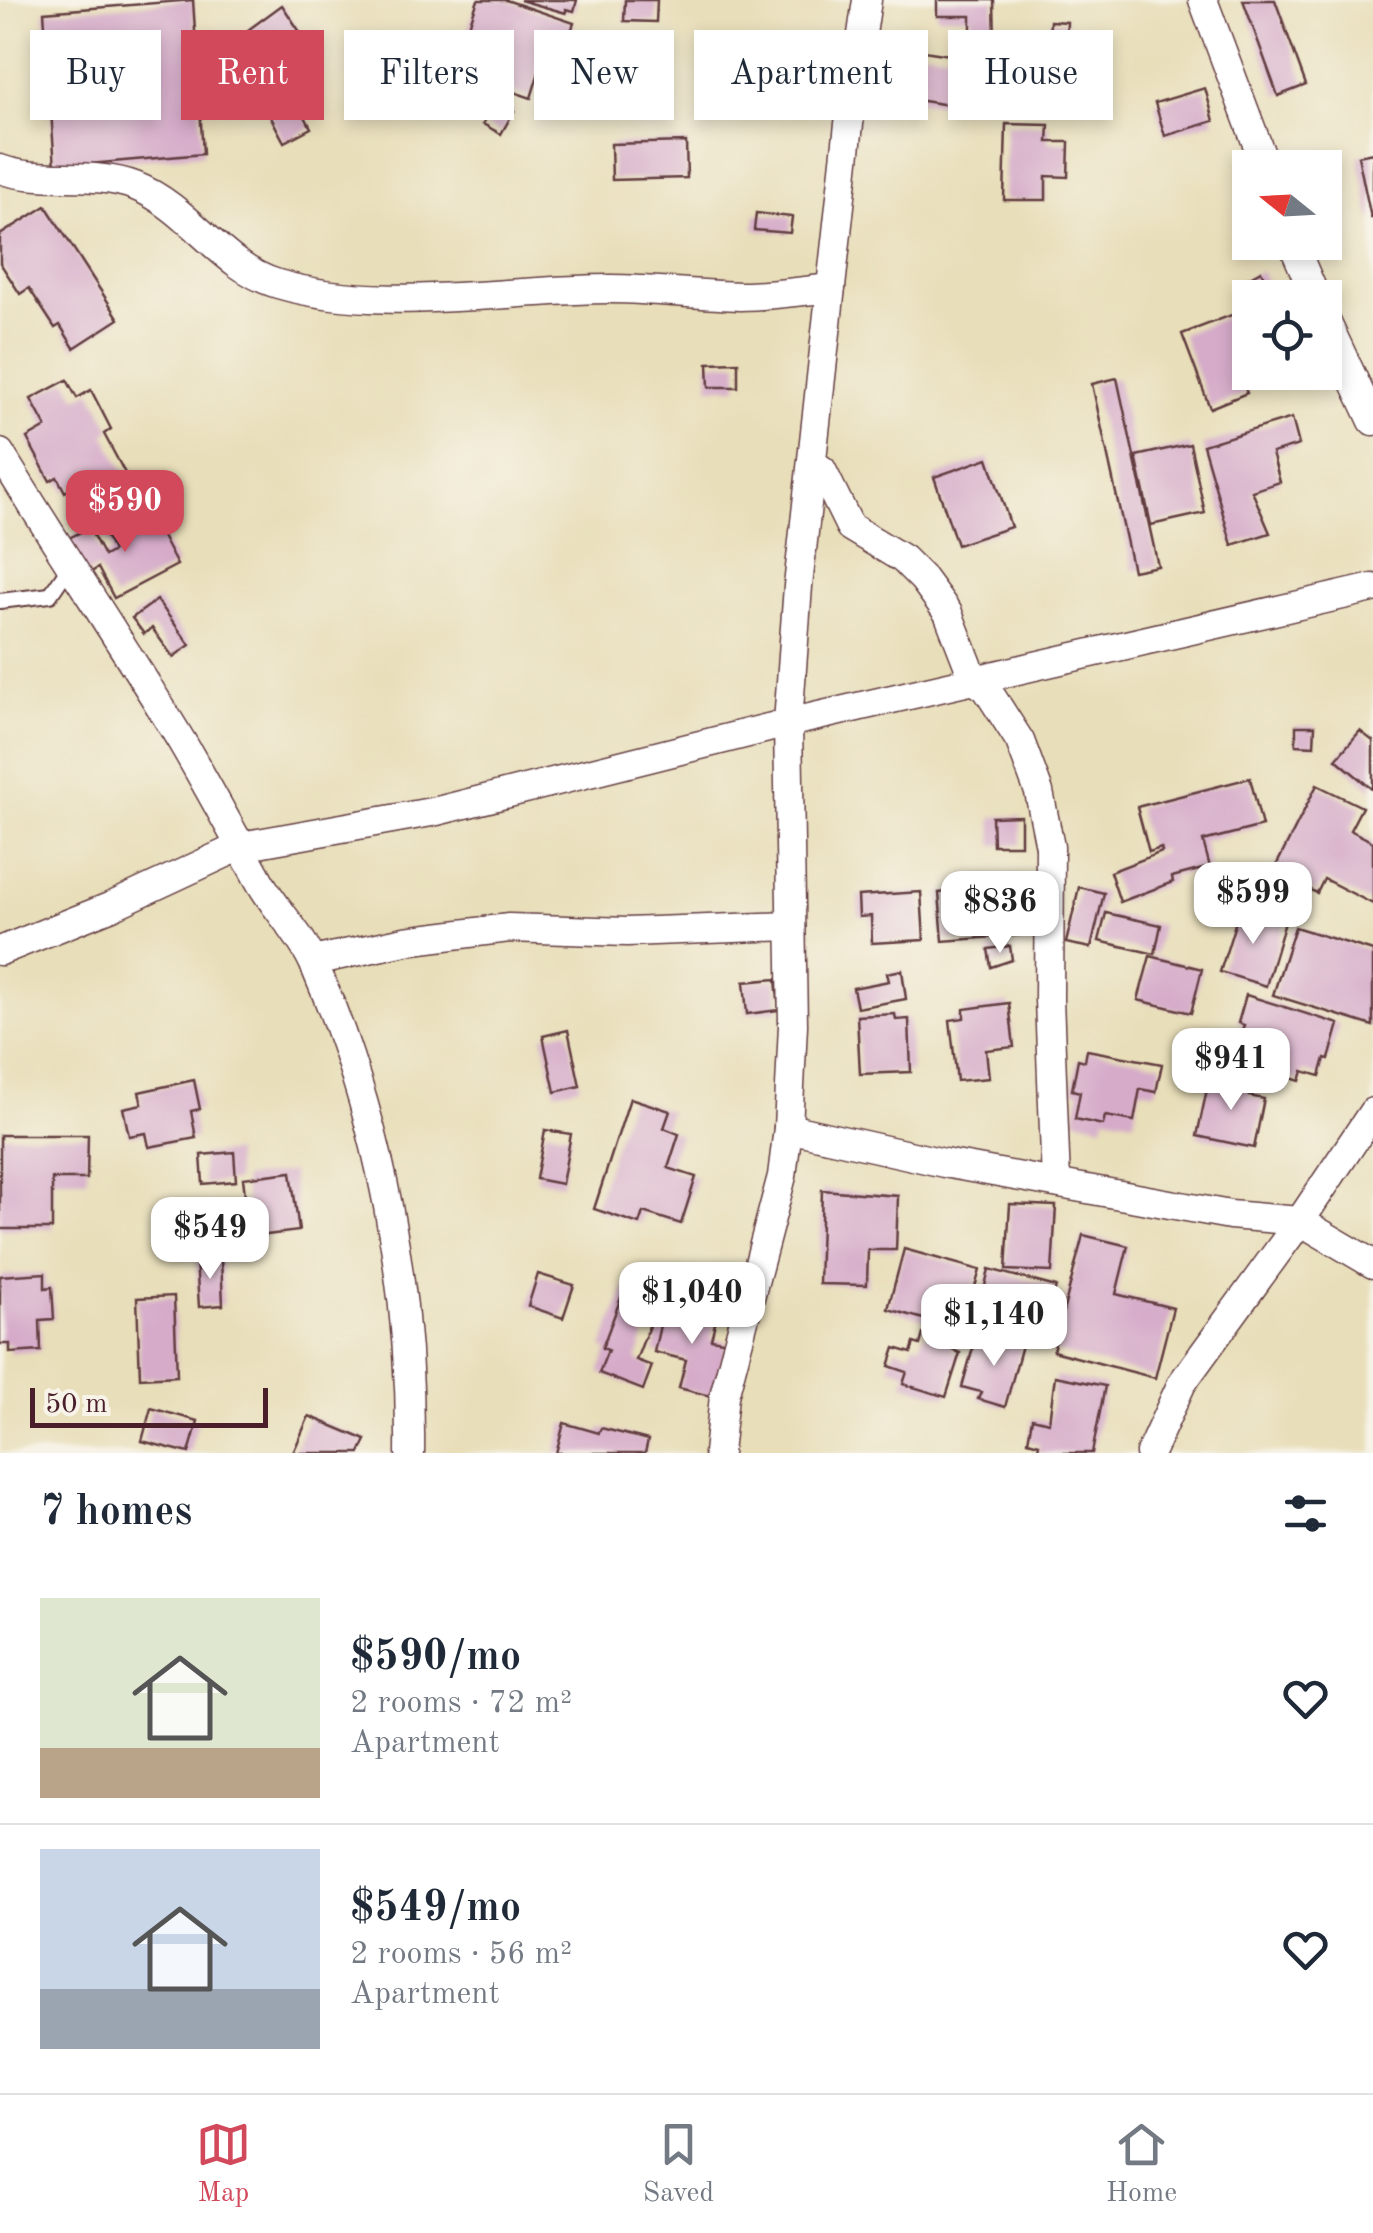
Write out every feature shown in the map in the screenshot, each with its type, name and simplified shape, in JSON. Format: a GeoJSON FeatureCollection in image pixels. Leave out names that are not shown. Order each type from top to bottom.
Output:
{"type":"FeatureCollection","features":[{"type":"Feature","properties":{"kind":"street"},"geometry":{"type":"LineString","coordinates":[[718,1453],[724,1396],[782,1176],[788,1128],[793,1025],[788,723],[798,586],[867,0]]}},
{"type":"Feature","properties":{"kind":"street"},"geometry":{"type":"LineString","coordinates":[[1203,0],[1260,150]]}},
{"type":"Feature","properties":{"kind":"street"},"geometry":{"type":"LineString","coordinates":[[0,169],[17,175],[133,185],[181,211],[226,257],[276,284],[350,297],[611,289],[744,296],[831,288]]}},
{"type":"Feature","properties":{"kind":"street"},"geometry":{"type":"LineString","coordinates":[[1342,355],[1373,422]]}},
{"type":"Feature","properties":{"kind":"street"},"geometry":{"type":"LineString","coordinates":[[0,453],[69,567],[123,646],[262,886],[312,961],[354,1074],[398,1258],[408,1367],[410,1453]]}},
{"type":"Feature","properties":{"kind":"street"},"geometry":{"type":"LineString","coordinates":[[813,464],[822,470],[850,527],[903,559],[948,613],[974,680],[986,688],[1020,741],[1039,792],[1050,846],[1056,1183]]}},
{"type":"Feature","properties":{"kind":"street"},"geometry":{"type":"LineString","coordinates":[[0,950],[112,906],[241,846],[438,811],[788,723],[1373,588]]}},
{"type":"Feature","properties":{"kind":"street"},"geometry":{"type":"LineString","coordinates":[[312,961],[405,941],[508,928],[627,932],[791,926]]}},
{"type":"Feature","properties":{"kind":"street"},"geometry":{"type":"LineString","coordinates":[[1150,1453],[1182,1383],[1300,1221],[1373,1112]]}},
{"type":"Feature","properties":{"kind":"street"},"geometry":{"type":"LineString","coordinates":[[788,1128],[944,1163],[1230,1215],[1300,1221],[1373,1264]]}},
{"type":"Feature","properties":{"kind":"lane"},"geometry":{"type":"LineString","coordinates":[[0,602],[50,594],[69,567]]}},
{"type":"Feature","properties":{"kind":"building"},"geometry":{"type":"Polygon","coordinates":[[[193,0],[195,30],[181,30],[181,120],[201,120],[203,154],[55,167],[52,120],[161,120],[161,30],[45,30],[44,12],[193,0]]]}},
{"type":"Feature","properties":{"kind":"building"},"geometry":{"type":"Polygon","coordinates":[[[478,0],[506,0],[574,23],[572,30],[534,30],[531,98],[514,92],[514,30],[467,30],[478,0]]]}},
{"type":"Feature","properties":{"kind":"building"},"geometry":{"type":"Polygon","coordinates":[[[520,0],[577,0],[574,11],[566,9],[566,13],[520,0]]]}},
{"type":"Feature","properties":{"kind":"building"},"geometry":{"type":"Polygon","coordinates":[[[625,0],[657,0],[656,22],[624,21],[625,0]]]}},
{"type":"Feature","properties":{"kind":"building"},"geometry":{"type":"Polygon","coordinates":[[[937,0],[994,0],[995,30],[971,30],[971,16],[937,16],[937,0]]]}},
{"type":"Feature","properties":{"kind":"building"},"geometry":{"type":"Polygon","coordinates":[[[1243,0],[1275,0],[1306,85],[1278,96],[1243,0]]]}},
{"type":"Feature","properties":{"kind":"building"},"geometry":{"type":"Polygon","coordinates":[[[282,5],[299,30],[248,30],[282,5]]]}},
{"type":"Feature","properties":{"kind":"building"},"geometry":{"type":"Polygon","coordinates":[[[1050,21],[1067,22],[1067,30],[1050,30],[1050,21]]]}},
{"type":"Feature","properties":{"kind":"building"},"geometry":{"type":"Polygon","coordinates":[[[928,52],[948,55],[948,105],[928,102],[928,52]]]}},
{"type":"Feature","properties":{"kind":"building"},"geometry":{"type":"Polygon","coordinates":[[[1205,88],[1214,121],[1165,136],[1155,103],[1205,88]]]}},
{"type":"Feature","properties":{"kind":"building"},"geometry":{"type":"Polygon","coordinates":[[[272,120],[307,120],[311,128],[284,142],[272,120]]]}},
{"type":"Feature","properties":{"kind":"building"},"geometry":{"type":"Polygon","coordinates":[[[485,120],[509,120],[501,134],[483,124],[485,120]]]}},
{"type":"Feature","properties":{"kind":"building"},"geometry":{"type":"Polygon","coordinates":[[[1006,124],[1049,125],[1048,142],[1069,142],[1068,177],[1046,176],[1046,200],[1004,200],[1006,124]]]}},
{"type":"Feature","properties":{"kind":"building"},"geometry":{"type":"Polygon","coordinates":[[[686,142],[687,178],[612,180],[611,144],[686,142]]]}},
{"type":"Feature","properties":{"kind":"building"},"geometry":{"type":"Polygon","coordinates":[[[1373,153],[1373,218],[1371,218],[1358,156],[1373,153]]]}},
{"type":"Feature","properties":{"kind":"building"},"geometry":{"type":"Polygon","coordinates":[[[46,206],[119,319],[74,348],[60,325],[55,328],[29,288],[20,294],[0,263],[0,235],[46,206]]]}},
{"type":"Feature","properties":{"kind":"building"},"geometry":{"type":"Polygon","coordinates":[[[756,213],[792,217],[790,233],[754,230],[756,213]]]}},
{"type":"Feature","properties":{"kind":"building"},"geometry":{"type":"Polygon","coordinates":[[[1261,271],[1265,280],[1249,280],[1261,271]]]}},
{"type":"Feature","properties":{"kind":"building"},"geometry":{"type":"Polygon","coordinates":[[[1232,315],[1232,390],[1247,393],[1210,408],[1182,334],[1232,315]]]}},
{"type":"Feature","properties":{"kind":"building"},"geometry":{"type":"Polygon","coordinates":[[[738,362],[738,387],[709,387],[708,363],[738,362]]]}},
{"type":"Feature","properties":{"kind":"building"},"geometry":{"type":"Polygon","coordinates":[[[1117,378],[1158,566],[1133,571],[1092,384],[1117,378]]]}},
{"type":"Feature","properties":{"kind":"building"},"geometry":{"type":"Polygon","coordinates":[[[67,380],[77,398],[91,390],[111,429],[104,434],[127,477],[82,501],[74,486],[65,492],[57,477],[50,481],[27,438],[46,427],[31,399],[67,380]]]}},
{"type":"Feature","properties":{"kind":"building"},"geometry":{"type":"Polygon","coordinates":[[[1292,418],[1299,445],[1272,453],[1280,482],[1252,491],[1270,533],[1232,545],[1203,445],[1292,418]]]}},
{"type":"Feature","properties":{"kind":"building"},"geometry":{"type":"Polygon","coordinates":[[[1190,444],[1205,513],[1151,525],[1136,456],[1190,444]]]}},
{"type":"Feature","properties":{"kind":"building"},"geometry":{"type":"Polygon","coordinates":[[[988,458],[1011,527],[957,545],[934,477],[988,458]]]}},
{"type":"Feature","properties":{"kind":"building"},"geometry":{"type":"Polygon","coordinates":[[[150,514],[177,565],[114,598],[98,568],[86,575],[67,539],[89,528],[104,556],[113,551],[106,537],[150,514]]]}},
{"type":"Feature","properties":{"kind":"building"},"geometry":{"type":"Polygon","coordinates":[[[157,600],[190,645],[173,657],[152,628],[144,634],[132,618],[157,600]]]}},
{"type":"Feature","properties":{"kind":"building"},"geometry":{"type":"Polygon","coordinates":[[[1296,726],[1315,726],[1314,746],[1296,745],[1296,726]]]}},
{"type":"Feature","properties":{"kind":"building"},"geometry":{"type":"Polygon","coordinates":[[[1360,731],[1373,741],[1373,790],[1336,759],[1360,731]]]}},
{"type":"Feature","properties":{"kind":"building"},"geometry":{"type":"Polygon","coordinates":[[[1250,778],[1262,826],[1203,841],[1210,867],[1172,877],[1173,882],[1120,902],[1110,872],[1162,852],[1161,848],[1149,852],[1137,807],[1250,778]]]}},
{"type":"Feature","properties":{"kind":"building"},"geometry":{"type":"Polygon","coordinates":[[[1317,785],[1362,807],[1350,830],[1373,842],[1373,904],[1324,879],[1317,893],[1273,872],[1317,785]]]}},
{"type":"Feature","properties":{"kind":"building"},"geometry":{"type":"Polygon","coordinates":[[[1021,816],[1021,845],[993,845],[992,817],[1021,816]]]}},
{"type":"Feature","properties":{"kind":"building"},"geometry":{"type":"Polygon","coordinates":[[[1263,881],[1307,896],[1300,919],[1256,905],[1263,881]]]}},
{"type":"Feature","properties":{"kind":"building"},"geometry":{"type":"Polygon","coordinates":[[[1079,887],[1104,893],[1091,948],[1066,943],[1079,887]]]}},
{"type":"Feature","properties":{"kind":"building"},"geometry":{"type":"Polygon","coordinates":[[[970,890],[970,894],[1016,891],[1020,935],[943,941],[939,893],[970,890]]]}},
{"type":"Feature","properties":{"kind":"building"},"geometry":{"type":"Polygon","coordinates":[[[921,892],[924,940],[872,943],[871,916],[859,917],[858,896],[921,892]]]}},
{"type":"Feature","properties":{"kind":"building"},"geometry":{"type":"Polygon","coordinates":[[[1240,908],[1285,922],[1266,986],[1220,972],[1240,908]]]}},
{"type":"Feature","properties":{"kind":"building"},"geometry":{"type":"Polygon","coordinates":[[[1106,913],[1161,925],[1155,954],[1099,941],[1106,913]]]}},
{"type":"Feature","properties":{"kind":"building"},"geometry":{"type":"Polygon","coordinates":[[[1295,927],[1373,951],[1373,1026],[1273,995],[1295,927]]]}},
{"type":"Feature","properties":{"kind":"building"},"geometry":{"type":"Polygon","coordinates":[[[1010,946],[1012,960],[991,967],[988,949],[1010,946]]]}},
{"type":"Feature","properties":{"kind":"building"},"geometry":{"type":"Polygon","coordinates":[[[1150,956],[1202,969],[1191,1013],[1138,1000],[1150,956]]]}},
{"type":"Feature","properties":{"kind":"building"},"geometry":{"type":"Polygon","coordinates":[[[902,970],[906,999],[857,1008],[853,988],[889,981],[887,973],[902,970]]]}},
{"type":"Feature","properties":{"kind":"building"},"geometry":{"type":"Polygon","coordinates":[[[776,979],[779,1010],[747,1014],[744,982],[776,979]]]}},
{"type":"Feature","properties":{"kind":"building"},"geometry":{"type":"Polygon","coordinates":[[[1246,995],[1339,1024],[1320,1076],[1303,1071],[1300,1081],[1271,1072],[1274,1063],[1235,1055],[1244,1025],[1238,1023],[1246,995]]]}},
{"type":"Feature","properties":{"kind":"building"},"geometry":{"type":"Polygon","coordinates":[[[1009,1003],[1014,1047],[986,1050],[989,1078],[957,1081],[950,1020],[964,1018],[964,1009],[1009,1003]]]}},
{"type":"Feature","properties":{"kind":"building"},"geometry":{"type":"Polygon","coordinates":[[[895,1014],[896,1020],[909,1019],[911,1072],[860,1074],[857,1016],[895,1014]]]}},
{"type":"Feature","properties":{"kind":"building"},"geometry":{"type":"Polygon","coordinates":[[[568,1030],[580,1086],[555,1092],[543,1036],[568,1030]]]}},
{"type":"Feature","properties":{"kind":"building"},"geometry":{"type":"Polygon","coordinates":[[[1087,1050],[1162,1064],[1156,1092],[1140,1089],[1134,1121],[1105,1116],[1103,1125],[1075,1119],[1080,1092],[1072,1090],[1078,1059],[1085,1061],[1087,1050]]]}},
{"type":"Feature","properties":{"kind":"building"},"geometry":{"type":"Polygon","coordinates":[[[1232,1076],[1253,1081],[1249,1096],[1264,1099],[1254,1148],[1197,1136],[1209,1080],[1231,1085],[1232,1076]]]}},
{"type":"Feature","properties":{"kind":"building"},"geometry":{"type":"Polygon","coordinates":[[[194,1080],[200,1109],[191,1111],[196,1138],[149,1147],[146,1133],[129,1136],[123,1108],[142,1104],[139,1092],[194,1080]]]}},
{"type":"Feature","properties":{"kind":"building"},"geometry":{"type":"Polygon","coordinates":[[[630,1098],[670,1111],[664,1128],[679,1134],[668,1168],[696,1177],[681,1224],[643,1212],[639,1224],[594,1209],[630,1098]]]}},
{"type":"Feature","properties":{"kind":"building"},"geometry":{"type":"Polygon","coordinates":[[[545,1130],[571,1134],[562,1184],[536,1179],[545,1130]]]}},
{"type":"Feature","properties":{"kind":"building"},"geometry":{"type":"Polygon","coordinates":[[[0,1135],[88,1135],[87,1179],[52,1179],[52,1229],[0,1229],[0,1135]]]}},
{"type":"Feature","properties":{"kind":"building"},"geometry":{"type":"Polygon","coordinates":[[[234,1152],[236,1181],[203,1184],[201,1155],[234,1152]]]}},
{"type":"Feature","properties":{"kind":"building"},"geometry":{"type":"Polygon","coordinates":[[[291,1172],[299,1231],[250,1237],[243,1178],[291,1172]]]}},
{"type":"Feature","properties":{"kind":"building"},"geometry":{"type":"Polygon","coordinates":[[[822,1190],[898,1196],[896,1250],[868,1250],[867,1285],[819,1284],[822,1190]]]}},
{"type":"Feature","properties":{"kind":"building"},"geometry":{"type":"Polygon","coordinates":[[[1010,1204],[1056,1206],[1052,1272],[1006,1270],[1010,1204]]]}},
{"type":"Feature","properties":{"kind":"building"},"geometry":{"type":"Polygon","coordinates":[[[1083,1235],[1128,1246],[1116,1294],[1173,1308],[1155,1378],[1053,1351],[1083,1235]]]}},
{"type":"Feature","properties":{"kind":"building"},"geometry":{"type":"Polygon","coordinates":[[[904,1249],[980,1270],[962,1330],[888,1309],[904,1249]]]}},
{"type":"Feature","properties":{"kind":"building"},"geometry":{"type":"Polygon","coordinates":[[[221,1258],[223,1305],[199,1307],[196,1259],[221,1258]]]}},
{"type":"Feature","properties":{"kind":"building"},"geometry":{"type":"Polygon","coordinates":[[[989,1269],[1056,1287],[1044,1329],[979,1311],[989,1269]]]}},
{"type":"Feature","properties":{"kind":"building"},"geometry":{"type":"Polygon","coordinates":[[[45,1273],[45,1288],[52,1287],[54,1319],[40,1320],[41,1351],[10,1353],[10,1344],[0,1344],[0,1276],[45,1273]]]}},
{"type":"Feature","properties":{"kind":"building"},"geometry":{"type":"Polygon","coordinates":[[[538,1274],[574,1285],[563,1318],[528,1306],[538,1274]]]}},
{"type":"Feature","properties":{"kind":"building"},"geometry":{"type":"Polygon","coordinates":[[[625,1287],[659,1300],[636,1360],[652,1366],[643,1390],[599,1373],[608,1350],[602,1348],[625,1287]]]}},
{"type":"Feature","properties":{"kind":"building"},"geometry":{"type":"Polygon","coordinates":[[[174,1296],[177,1376],[140,1378],[137,1298],[174,1296]]]}},
{"type":"Feature","properties":{"kind":"building"},"geometry":{"type":"Polygon","coordinates":[[[665,1303],[717,1315],[711,1339],[728,1342],[714,1397],[679,1388],[686,1360],[654,1352],[665,1303]]]}},
{"type":"Feature","properties":{"kind":"building"},"geometry":{"type":"Polygon","coordinates":[[[940,1331],[953,1336],[952,1350],[960,1353],[946,1397],[903,1384],[907,1372],[889,1366],[895,1348],[911,1353],[914,1343],[920,1345],[923,1334],[939,1339],[940,1331]]]}},
{"type":"Feature","properties":{"kind":"building"},"geometry":{"type":"Polygon","coordinates":[[[997,1331],[1024,1338],[1005,1407],[978,1399],[981,1392],[962,1387],[974,1344],[992,1349],[997,1331]]]}},
{"type":"Feature","properties":{"kind":"building"},"geometry":{"type":"Polygon","coordinates":[[[1055,1376],[1105,1386],[1092,1453],[1037,1453],[1039,1444],[1028,1441],[1032,1418],[1049,1422],[1055,1376]]]}},
{"type":"Feature","properties":{"kind":"building"},"geometry":{"type":"Polygon","coordinates":[[[151,1408],[198,1421],[189,1453],[142,1441],[151,1408]]]}},
{"type":"Feature","properties":{"kind":"building"},"geometry":{"type":"Polygon","coordinates":[[[309,1416],[366,1440],[360,1453],[293,1453],[309,1416]]]}},
{"type":"Feature","properties":{"kind":"building"},"geometry":{"type":"Polygon","coordinates":[[[564,1423],[648,1440],[645,1453],[556,1453],[564,1423]]]}}]}
